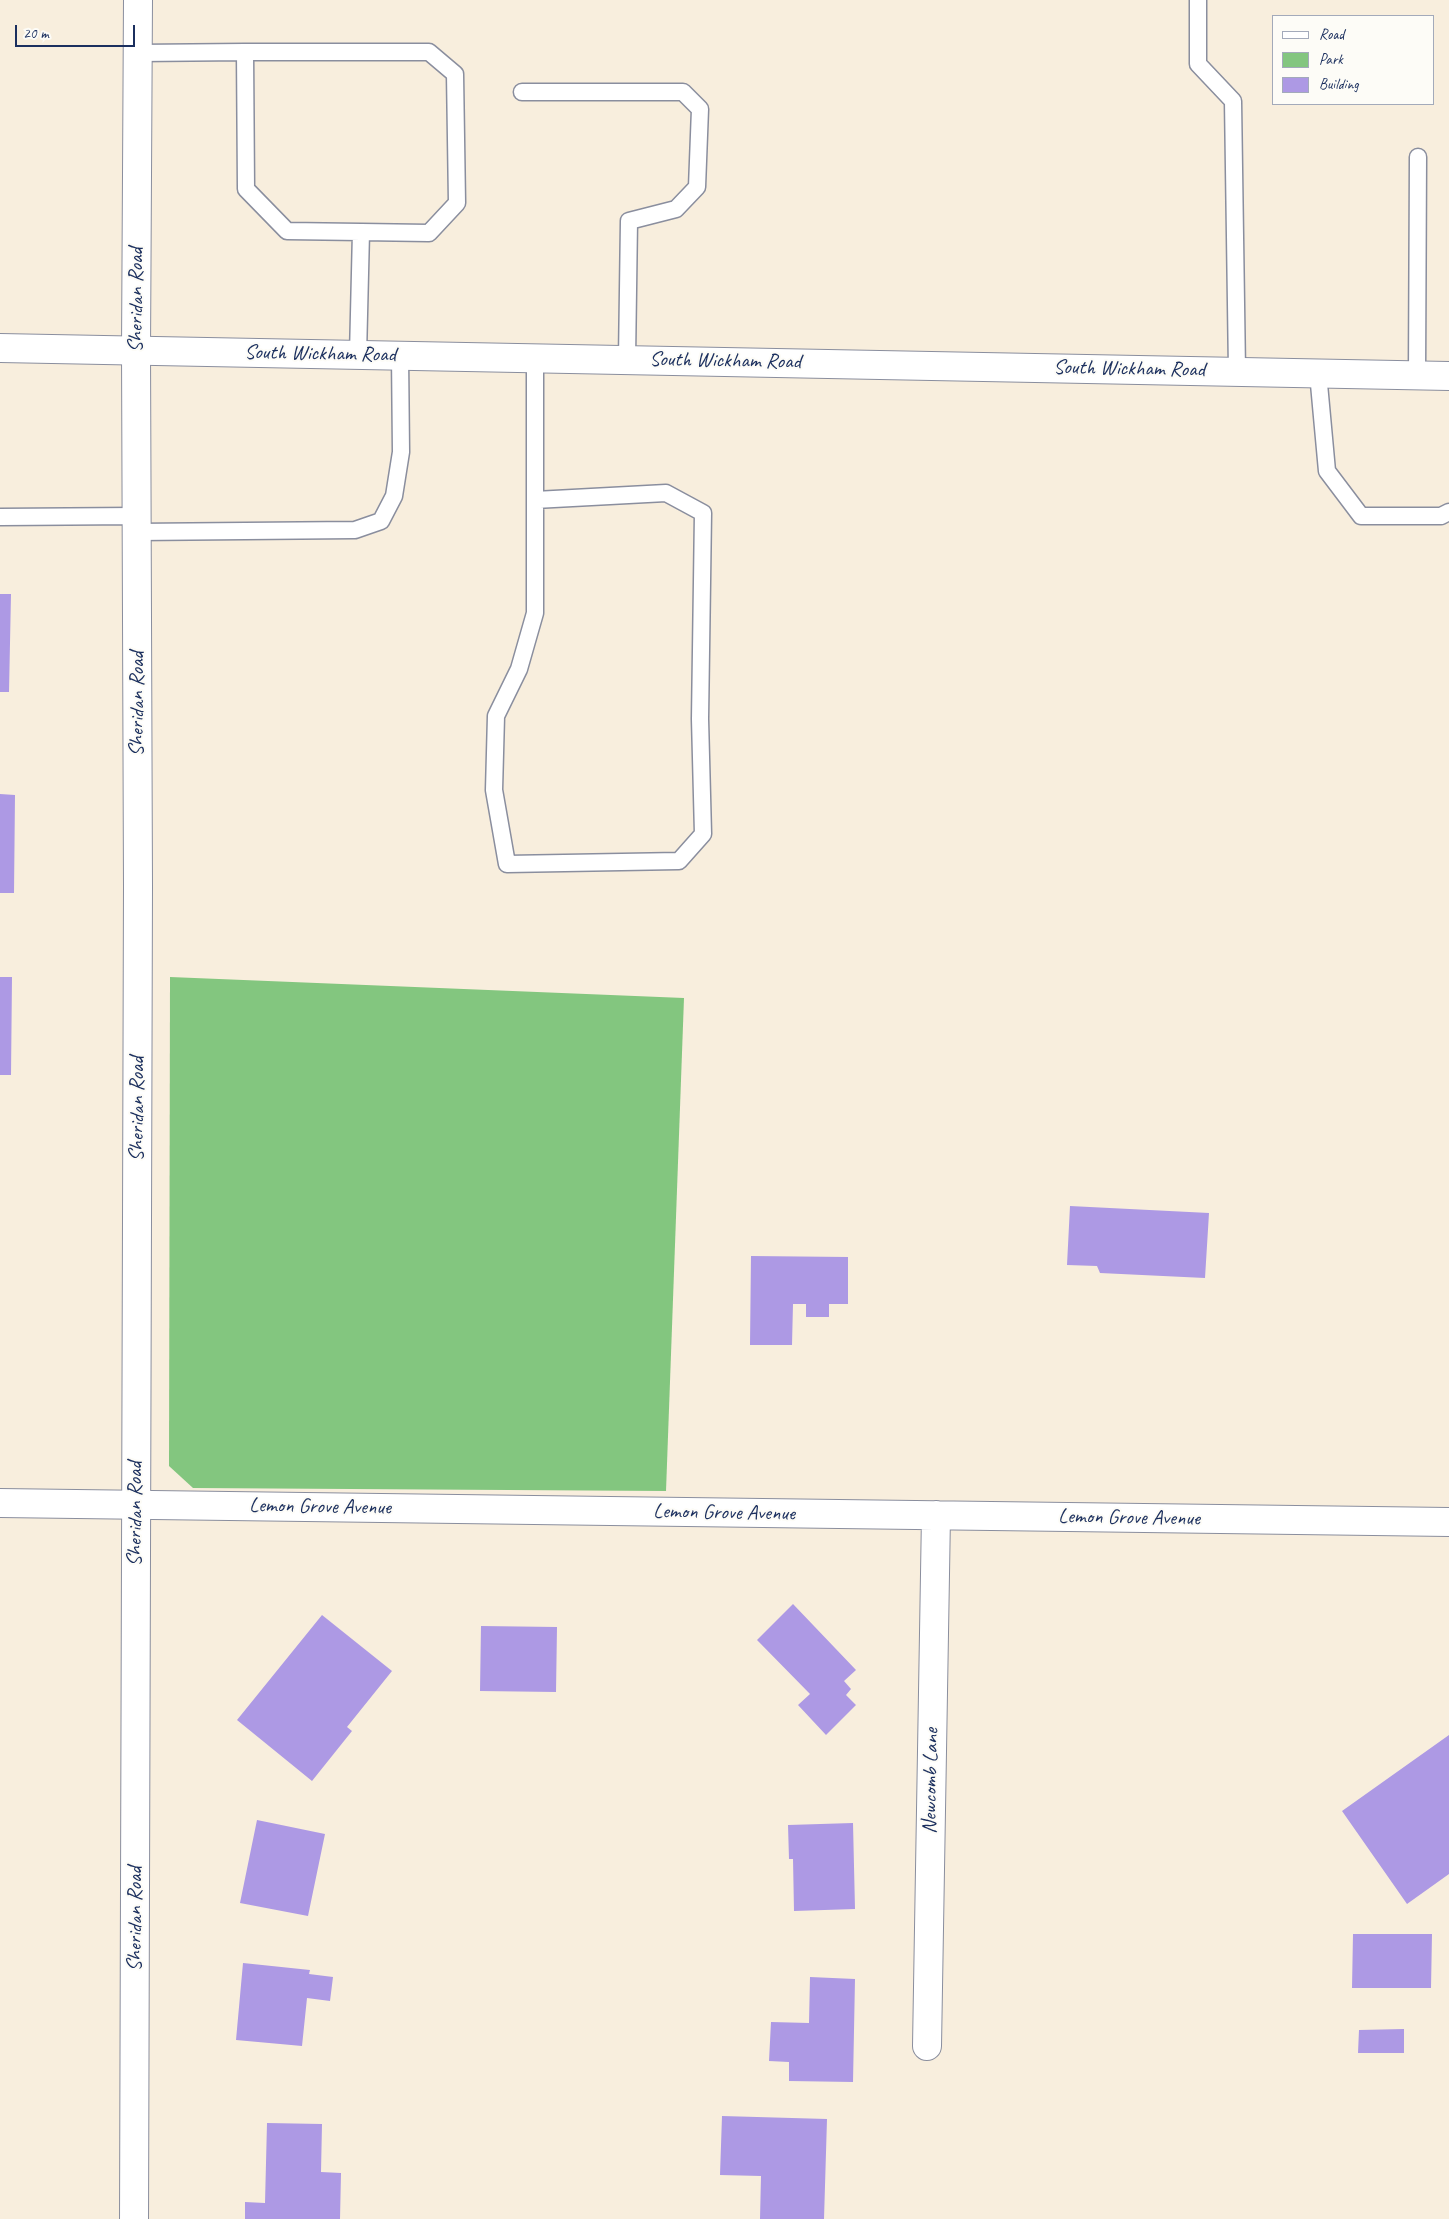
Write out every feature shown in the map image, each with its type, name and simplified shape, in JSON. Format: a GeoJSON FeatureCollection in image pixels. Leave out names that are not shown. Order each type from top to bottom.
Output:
{"type":"FeatureCollection","features":[{"type":"Feature","properties":{"kind":"street","name":"Sheridan Road"},"geometry":{"type":"LineString","coordinates":[[134,2219],[138,0]]}},
{"type":"Feature","properties":{"kind":"street","name":"South Wickham Road"},"geometry":{"type":"LineString","coordinates":[[0,348],[1449,376]]}},
{"type":"Feature","properties":{"kind":"street","name":"Lemon Grove Avenue"},"geometry":{"type":"LineString","coordinates":[[0,1503],[1449,1522]]}},
{"type":"Feature","properties":{"kind":"street","name":"Newcomb Lane"},"geometry":{"type":"LineString","coordinates":[[926,2046],[936,1516]]}},
{"type":"Feature","properties":{"kind":"lane"},"geometry":{"type":"LineString","coordinates":[[1198,0],[1198,64],[1233,101],[1237,371]]}},
{"type":"Feature","properties":{"kind":"lane"},"geometry":{"type":"LineString","coordinates":[[138,53],[245,52],[429,52],[455,74],[457,203],[429,233],[288,231],[246,188],[245,52]]}},
{"type":"Feature","properties":{"kind":"lane"},"geometry":{"type":"LineString","coordinates":[[522,92],[683,92],[700,108],[697,187],[676,209],[629,221],[627,359]]}},
{"type":"Feature","properties":{"kind":"lane"},"geometry":{"type":"LineString","coordinates":[[1417,375],[1418,157]]}},
{"type":"Feature","properties":{"kind":"lane"},"geometry":{"type":"LineString","coordinates":[[358,355],[361,232]]}},
{"type":"Feature","properties":{"kind":"lane"},"geometry":{"type":"LineString","coordinates":[[0,518],[355,530],[381,521],[394,496],[401,452],[400,355]]}},
{"type":"Feature","properties":{"kind":"lane"},"geometry":{"type":"LineString","coordinates":[[535,358],[535,500],[535,613],[519,669],[496,716],[494,790],[507,864],[679,861],[703,834],[700,719],[703,513],[666,493],[535,500]]}},
{"type":"Feature","properties":{"kind":"lane"},"geometry":{"type":"LineString","coordinates":[[1318,373],[1327,471],[1361,516],[1441,516],[1449,512]]}},
{"type":"Feature","properties":{"kind":"green space"},"geometry":{"type":"Polygon","coordinates":[[[170,977],[684,998],[666,1491],[193,1488],[169,1466],[170,977]]]}},
{"type":"Feature","properties":{"kind":"building"},"geometry":{"type":"Polygon","coordinates":[[[0,594],[11,594],[9,692],[0,692],[0,594]]]}},
{"type":"Feature","properties":{"kind":"building"},"geometry":{"type":"Polygon","coordinates":[[[0,794],[15,795],[14,893],[0,893],[0,794]]]}},
{"type":"Feature","properties":{"kind":"building"},"geometry":{"type":"Polygon","coordinates":[[[0,977],[12,977],[11,1075],[0,1075],[0,977]]]}},
{"type":"Feature","properties":{"kind":"building"},"geometry":{"type":"Polygon","coordinates":[[[1070,1206],[1209,1213],[1205,1278],[1100,1273],[1097,1266],[1067,1265],[1070,1206]]]}},
{"type":"Feature","properties":{"kind":"building"},"geometry":{"type":"Polygon","coordinates":[[[751,1256],[848,1257],[848,1304],[829,1304],[829,1317],[806,1317],[806,1304],[793,1304],[792,1345],[750,1345],[751,1256]]]}},
{"type":"Feature","properties":{"kind":"building"},"geometry":{"type":"Polygon","coordinates":[[[793,1604],[856,1670],[844,1681],[851,1689],[846,1695],[856,1705],[826,1735],[798,1705],[810,1694],[757,1640],[793,1604]]]}},
{"type":"Feature","properties":{"kind":"building"},"geometry":{"type":"Polygon","coordinates":[[[322,1615],[392,1671],[347,1727],[352,1731],[312,1781],[237,1720],[322,1615]]]}},
{"type":"Feature","properties":{"kind":"building"},"geometry":{"type":"Polygon","coordinates":[[[481,1626],[557,1627],[556,1692],[480,1691],[481,1626]]]}},
{"type":"Feature","properties":{"kind":"building"},"geometry":{"type":"Polygon","coordinates":[[[1449,1735],[1449,1874],[1407,1904],[1342,1811],[1449,1735]]]}},
{"type":"Feature","properties":{"kind":"building"},"geometry":{"type":"Polygon","coordinates":[[[257,1820],[325,1834],[308,1916],[240,1903],[257,1820]]]}},
{"type":"Feature","properties":{"kind":"building"},"geometry":{"type":"Polygon","coordinates":[[[853,1823],[855,1909],[794,1911],[793,1859],[789,1859],[788,1825],[853,1823]]]}},
{"type":"Feature","properties":{"kind":"building"},"geometry":{"type":"Polygon","coordinates":[[[1353,1934],[1432,1934],[1431,1988],[1352,1988],[1353,1934]]]}},
{"type":"Feature","properties":{"kind":"building"},"geometry":{"type":"Polygon","coordinates":[[[243,1963],[310,1970],[309,1974],[333,1977],[330,2001],[307,1998],[302,2046],[236,2040],[243,1963]]]}},
{"type":"Feature","properties":{"kind":"building"},"geometry":{"type":"Polygon","coordinates":[[[810,1977],[855,1979],[853,2082],[789,2081],[789,2062],[769,2061],[771,2022],[809,2023],[810,1977]]]}},
{"type":"Feature","properties":{"kind":"building"},"geometry":{"type":"Polygon","coordinates":[[[1404,2029],[1404,2053],[1358,2053],[1359,2030],[1404,2029]]]}},
{"type":"Feature","properties":{"kind":"building"},"geometry":{"type":"Polygon","coordinates":[[[722,2116],[827,2119],[824,2219],[760,2219],[761,2176],[720,2175],[722,2116]]]}},
{"type":"Feature","properties":{"kind":"building"},"geometry":{"type":"Polygon","coordinates":[[[267,2123],[322,2124],[321,2172],[341,2173],[340,2219],[245,2219],[245,2202],[265,2203],[267,2123]]]}}]}
